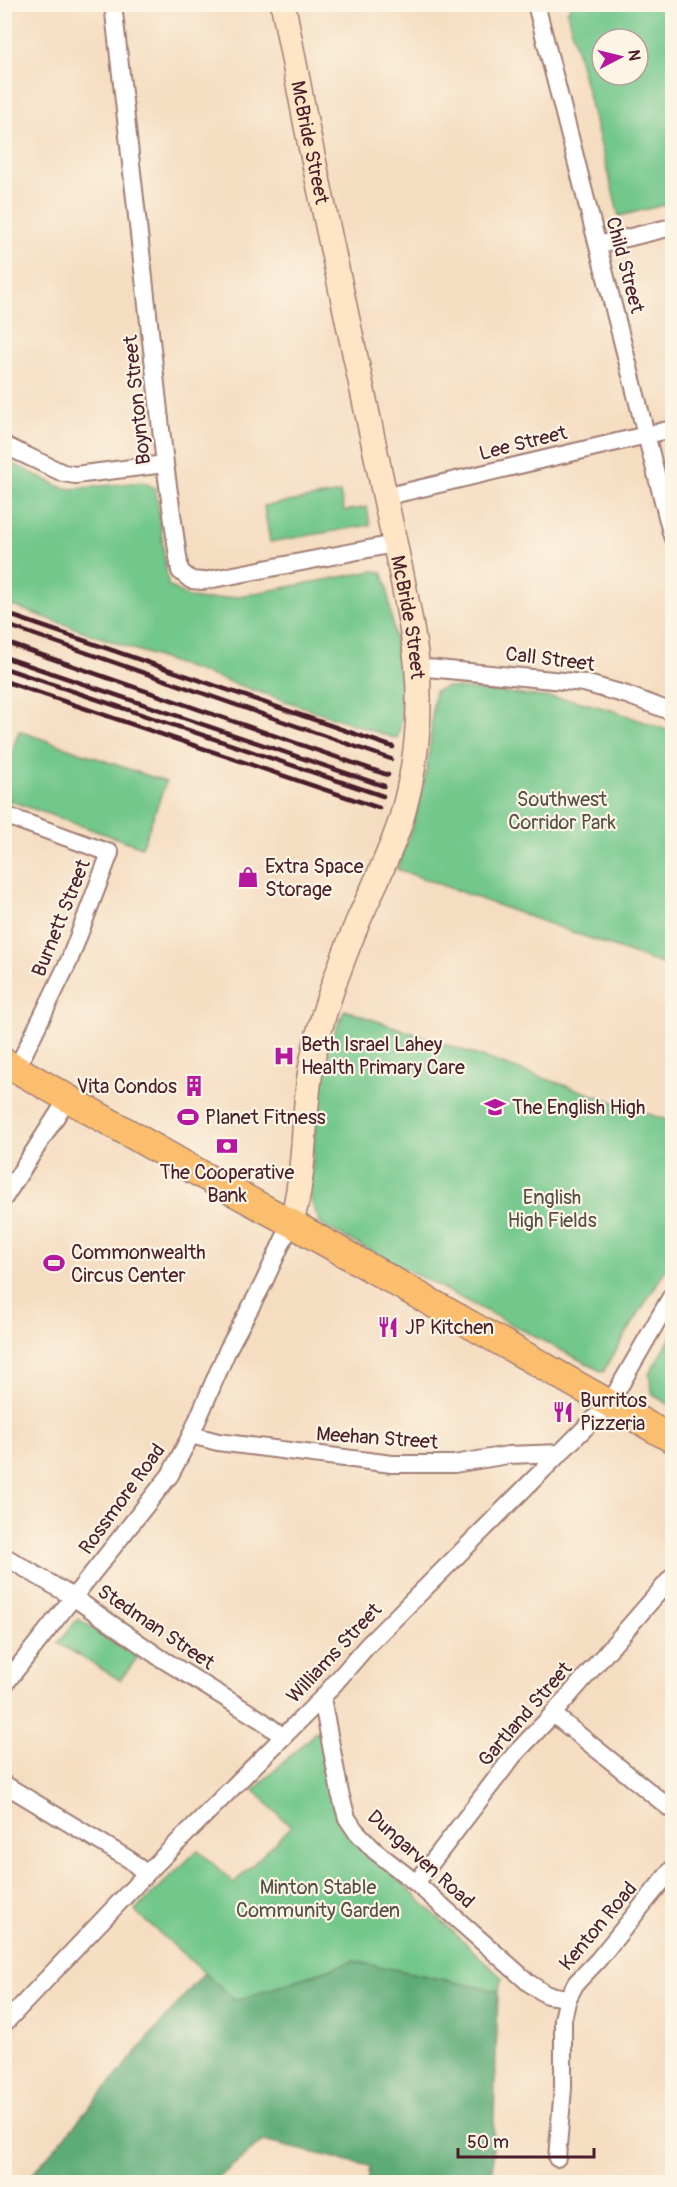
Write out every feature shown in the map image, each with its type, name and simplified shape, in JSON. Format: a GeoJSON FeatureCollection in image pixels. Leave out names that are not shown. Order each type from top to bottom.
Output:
{"type":"FeatureCollection","features":[{"type":"Feature","properties":{"kind":"main road"},"geometry":{"type":"LineString","coordinates":[[11,1065],[672,1438]]}},
{"type":"Feature","properties":{"kind":"street","name":"Boynton Street"},"geometry":{"type":"LineString","coordinates":[[113,4],[165,464],[180,571],[191,580],[212,580],[394,544]]}},
{"type":"Feature","properties":{"kind":"street","name":"McBride Street"},"geometry":{"type":"LineString","coordinates":[[283,4],[408,609],[417,668],[417,730],[408,790],[396,832],[351,939],[323,1016],[311,1065],[298,1199],[291,1222]]}},
{"type":"Feature","properties":{"kind":"street","name":"Child Street"},"geometry":{"type":"LineString","coordinates":[[536,4],[672,536]]}},
{"type":"Feature","properties":{"kind":"street"},"geometry":{"type":"LineString","coordinates":[[598,245],[672,227]]}},
{"type":"Feature","properties":{"kind":"street","name":"Lee Street"},"geometry":{"type":"LineString","coordinates":[[384,497],[672,429]]}},
{"type":"Feature","properties":{"kind":"street"},"geometry":{"type":"LineString","coordinates":[[4,445],[63,473],[75,475],[165,464]]}},
{"type":"Feature","properties":{"kind":"street","name":"Call Street"},"geometry":{"type":"LineString","coordinates":[[417,668],[584,683],[627,695],[672,712]]}},
{"type":"Feature","properties":{"kind":"street","name":"Burnett Street"},"geometry":{"type":"LineString","coordinates":[[4,815],[110,853],[69,961],[11,1065]]}},
{"type":"Feature","properties":{"kind":"street"},"geometry":{"type":"LineString","coordinates":[[4,1198],[68,1098]]}},
{"type":"Feature","properties":{"kind":"street","name":"Rossmore Road"},"geometry":{"type":"LineString","coordinates":[[4,1685],[170,1475],[191,1436],[228,1349],[263,1284],[291,1222]]}},
{"type":"Feature","properties":{"kind":"street","name":"Williams Street"},"geometry":{"type":"LineString","coordinates":[[4,2024],[146,1874],[322,1698],[367,1646],[610,1403],[672,1295]]}},
{"type":"Feature","properties":{"kind":"street","name":"Meehan Street"},"geometry":{"type":"LineString","coordinates":[[191,1436],[218,1442],[392,1464],[454,1464],[508,1455],[561,1453]]}},
{"type":"Feature","properties":{"kind":"street","name":"Stedman Street"},"geometry":{"type":"LineString","coordinates":[[4,1556],[73,1597],[159,1657],[261,1720],[282,1737]]}},
{"type":"Feature","properties":{"kind":"street","name":"Gartland Street"},"geometry":{"type":"LineString","coordinates":[[416,1883],[514,1755],[553,1714],[672,1577]]}},
{"type":"Feature","properties":{"kind":"street","name":"Dungarven Road"},"geometry":{"type":"LineString","coordinates":[[322,1698],[347,1818],[375,1851],[416,1883],[529,1983],[547,1995],[568,1998]]}},
{"type":"Feature","properties":{"kind":"street"},"geometry":{"type":"LineString","coordinates":[[553,1714],[672,1810]]}},
{"type":"Feature","properties":{"kind":"street"},"geometry":{"type":"LineString","coordinates":[[4,1784],[130,1860],[146,1874]]}},
{"type":"Feature","properties":{"kind":"street","name":"Kenton Road"},"geometry":{"type":"LineString","coordinates":[[557,2158],[563,2088],[563,2019],[568,1998],[576,1983],[598,1960],[672,1869]]}},
{"type":"Feature","properties":{"kind":"green space"},"geometry":{"type":"Polygon","coordinates":[[[572,4],[672,5],[672,203],[619,216],[567,12],[572,4]]]}},
{"type":"Feature","properties":{"kind":"green space"},"geometry":{"type":"Polygon","coordinates":[[[5,460],[58,486],[70,489],[143,482],[155,488],[168,585],[188,597],[203,600],[234,597],[373,571],[382,572],[387,587],[400,676],[401,723],[397,739],[5,603],[5,460]]]}},
{"type":"Feature","properties":{"kind":"green space"},"geometry":{"type":"Polygon","coordinates":[[[340,493],[344,511],[367,507],[370,525],[270,542],[264,506],[340,493]]]}},
{"type":"Feature","properties":{"kind":"green space","name":"Southwest Corridor Park"},"geometry":{"type":"Polygon","coordinates":[[[446,687],[573,700],[611,710],[672,732],[672,968],[397,869],[415,816],[425,775],[435,691],[446,687]]]}},
{"type":"Feature","properties":{"kind":"green space"},"geometry":{"type":"Polygon","coordinates":[[[19,731],[166,782],[142,847],[5,799],[5,772],[19,731]]]}},
{"type":"Feature","properties":{"kind":"green space","name":"English High Fields"},"geometry":{"type":"Polygon","coordinates":[[[345,1010],[672,1122],[672,1259],[603,1372],[321,1225],[310,1198],[319,1066],[345,1010]]]}},
{"type":"Feature","properties":{"kind":"green space"},"geometry":{"type":"Polygon","coordinates":[[[672,1336],[672,1406],[653,1395],[649,1374],[672,1336]]]}},
{"type":"Feature","properties":{"kind":"green space"},"geometry":{"type":"Polygon","coordinates":[[[78,1619],[138,1657],[120,1680],[58,1643],[78,1619]]]}},
{"type":"Feature","properties":{"kind":"green space","name":"Minton Stable Community Garden"},"geometry":{"type":"Polygon","coordinates":[[[319,1729],[341,1818],[372,1855],[502,1978],[498,1991],[353,1961],[236,2001],[135,1911],[198,1850],[234,1883],[291,1827],[254,1790],[319,1729]]]}},
{"type":"Feature","properties":{"kind":"green space"},"geometry":{"type":"Polygon","coordinates":[[[353,1961],[498,1991],[492,2182],[368,2182],[370,2166],[263,2141],[213,2182],[26,2182],[204,1973],[236,2001],[353,1961]]]}},
{"type":"Feature","properties":{"kind":"railway"},"geometry":{"type":"LineString","coordinates":[[4,613],[393,747]]}},
{"type":"Feature","properties":{"kind":"railway"},"geometry":{"type":"LineString","coordinates":[[4,624],[391,759]]}},
{"type":"Feature","properties":{"kind":"railway"},"geometry":{"type":"LineString","coordinates":[[4,642],[388,775]]}},
{"type":"Feature","properties":{"kind":"railway"},"geometry":{"type":"LineString","coordinates":[[4,657],[384,786]]}},
{"type":"Feature","properties":{"kind":"railway"},"geometry":{"type":"LineString","coordinates":[[4,668],[383,796]]}},
{"type":"Feature","properties":{"kind":"railway"},"geometry":{"type":"LineString","coordinates":[[4,681],[379,808]]}},
{"type":"Feature","properties":{"kind":"place","name":"Extra Space Storage"},"geometry":{"type":"Point","coordinates":[248,877]}},
{"type":"Feature","properties":{"kind":"place","name":"Beth Israel Lahey Health Primary Care"},"geometry":{"type":"Point","coordinates":[284,1056]}},
{"type":"Feature","properties":{"kind":"place","name":"Vita Condos"},"geometry":{"type":"Point","coordinates":[194,1086]}},
{"type":"Feature","properties":{"kind":"place","name":"The English High"},"geometry":{"type":"Point","coordinates":[495,1107]}},
{"type":"Feature","properties":{"kind":"place","name":"Planet Fitness"},"geometry":{"type":"Point","coordinates":[188,1117]}},
{"type":"Feature","properties":{"kind":"place","name":"The Cooperative Bank"},"geometry":{"type":"Point","coordinates":[227,1146]}},
{"type":"Feature","properties":{"kind":"place","name":"Commonwealth Circus Center"},"geometry":{"type":"Point","coordinates":[54,1263]}},
{"type":"Feature","properties":{"kind":"place","name":"JP Kitchen"},"geometry":{"type":"Point","coordinates":[388,1327]}},
{"type":"Feature","properties":{"kind":"place","name":"Burritos Pizzeria"},"geometry":{"type":"Point","coordinates":[563,1412]}}]}
